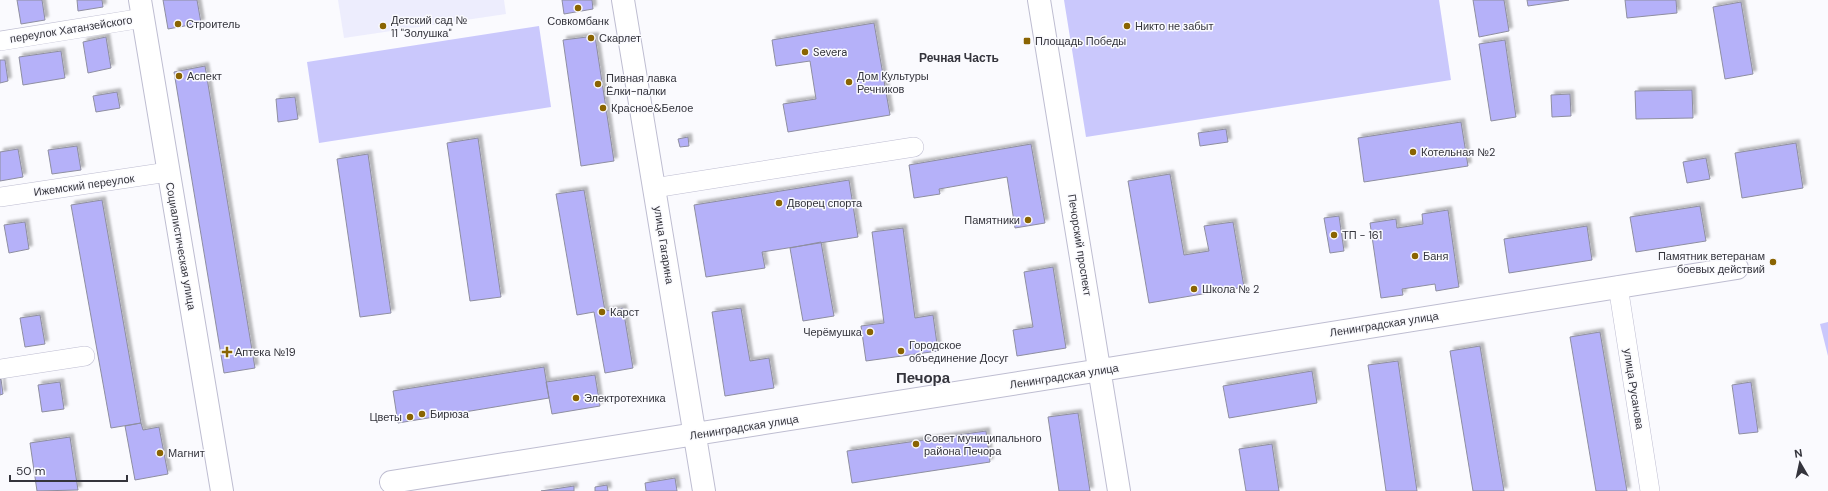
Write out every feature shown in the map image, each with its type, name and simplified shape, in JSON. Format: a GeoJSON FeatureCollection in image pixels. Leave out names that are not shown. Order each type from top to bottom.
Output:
{"type":"FeatureCollection","features":[{"type":"Feature","properties":{"kind":"main road","name":"улица Гагарина"},"geometry":{"type":"LineString","coordinates":[[623,0],[704,491]]}},
{"type":"Feature","properties":{"kind":"main road","name":"Печорский проспект"},"geometry":{"type":"LineString","coordinates":[[1038,0],[1120,491]]}},
{"type":"Feature","properties":{"kind":"main road","name":"Социалистическая улица"},"geometry":{"type":"LineString","coordinates":[[141,9],[222,491]]}},
{"type":"Feature","properties":{"kind":"main road","name":"Ленинградская улица"},"geometry":{"type":"LineString","coordinates":[[391,482],[1737,268]]}},
{"type":"Feature","properties":{"kind":"street","name":"переулок Хатанзейского"},"geometry":{"type":"LineString","coordinates":[[0,41],[141,9]]}},
{"type":"Feature","properties":{"kind":"street"},"geometry":{"type":"LineString","coordinates":[[654,188],[914,147]]}},
{"type":"Feature","properties":{"kind":"street","name":"Ижемский переулок"},"geometry":{"type":"LineString","coordinates":[[0,197],[168,172]]}},
{"type":"Feature","properties":{"kind":"street","name":"улица Русанова"},"geometry":{"type":"LineString","coordinates":[[1618,286],[1650,491]]}},
{"type":"Feature","properties":{"kind":"street"},"geometry":{"type":"LineString","coordinates":[[0,368],[85,356]]}},
{"type":"Feature","properties":{"kind":"shaded area","name":"Детский сад № 11 \"Золушка\""},"geometry":{"type":"Polygon","coordinates":[[[338,0],[504,0],[506,14],[344,38],[338,0]]]}},
{"type":"Feature","properties":{"kind":"shaded area"},"geometry":{"type":"Polygon","coordinates":[[[1064,0],[1439,0],[1451,80],[1086,137],[1064,0]]]}},
{"type":"Feature","properties":{"kind":"shaded area"},"geometry":{"type":"Polygon","coordinates":[[[539,26],[551,107],[319,143],[307,62],[539,26]]]}},
{"type":"Feature","properties":{"kind":"shaded area"},"geometry":{"type":"Polygon","coordinates":[[[1828,322],[1828,356],[1820,324],[1828,322]]]}},
{"type":"Feature","properties":{"kind":"building"},"geometry":{"type":"Polygon","coordinates":[[[17,0],[42,0],[45,20],[21,24],[17,0]]]}},
{"type":"Feature","properties":{"kind":"building"},"geometry":{"type":"Polygon","coordinates":[[[77,0],[102,0],[103,7],[78,11],[77,0]]]}},
{"type":"Feature","properties":{"kind":"building"},"geometry":{"type":"Polygon","coordinates":[[[163,0],[197,0],[201,23],[168,29],[163,0]]]}},
{"type":"Feature","properties":{"kind":"building"},"geometry":{"type":"Polygon","coordinates":[[[562,0],[592,0],[593,9],[564,14],[562,0]]]}},
{"type":"Feature","properties":{"kind":"building"},"geometry":{"type":"Polygon","coordinates":[[[1473,0],[1504,0],[1509,31],[1479,37],[1473,0]]]}},
{"type":"Feature","properties":{"kind":"building"},"geometry":{"type":"Polygon","coordinates":[[[1527,0],[1569,0],[1528,6],[1527,0]]]}},
{"type":"Feature","properties":{"kind":"building"},"geometry":{"type":"Polygon","coordinates":[[[1625,0],[1676,0],[1677,13],[1627,18],[1625,0]]]}},
{"type":"Feature","properties":{"kind":"building"},"geometry":{"type":"Polygon","coordinates":[[[1741,2],[1753,74],[1725,79],[1713,7],[1741,2]]]}},
{"type":"Feature","properties":{"kind":"building","name":"Дом Культуры Речников"},"geometry":{"type":"Polygon","coordinates":[[[874,23],[890,115],[788,132],[783,104],[816,99],[810,61],[776,66],[772,40],[874,23]]]}},
{"type":"Feature","properties":{"kind":"building"},"geometry":{"type":"Polygon","coordinates":[[[595,36],[614,161],[581,166],[563,40],[595,36]]]}},
{"type":"Feature","properties":{"kind":"building"},"geometry":{"type":"Polygon","coordinates":[[[106,37],[111,68],[88,73],[83,42],[106,37]]]}},
{"type":"Feature","properties":{"kind":"building"},"geometry":{"type":"Polygon","coordinates":[[[1505,40],[1516,117],[1491,121],[1479,44],[1505,40]]]}},
{"type":"Feature","properties":{"kind":"building"},"geometry":{"type":"Polygon","coordinates":[[[61,51],[65,78],[23,85],[19,57],[61,51]]]}},
{"type":"Feature","properties":{"kind":"building"},"geometry":{"type":"Polygon","coordinates":[[[0,60],[5,60],[8,81],[0,83],[0,60]]]}},
{"type":"Feature","properties":{"kind":"building"},"geometry":{"type":"Polygon","coordinates":[[[205,66],[255,368],[224,373],[174,72],[205,66]]]}},
{"type":"Feature","properties":{"kind":"building"},"geometry":{"type":"Polygon","coordinates":[[[1692,90],[1693,118],[1636,119],[1635,91],[1692,90]]]}},
{"type":"Feature","properties":{"kind":"building"},"geometry":{"type":"Polygon","coordinates":[[[117,92],[120,108],[96,112],[93,96],[117,92]]]}},
{"type":"Feature","properties":{"kind":"building"},"geometry":{"type":"Polygon","coordinates":[[[1570,94],[1571,116],[1552,117],[1551,95],[1570,94]]]}},
{"type":"Feature","properties":{"kind":"building"},"geometry":{"type":"Polygon","coordinates":[[[295,97],[298,119],[278,122],[276,99],[295,97]]]}},
{"type":"Feature","properties":{"kind":"building","name":"Котельная №2"},"geometry":{"type":"Polygon","coordinates":[[[1461,122],[1468,166],[1364,182],[1358,138],[1461,122]]]}},
{"type":"Feature","properties":{"kind":"building"},"geometry":{"type":"Polygon","coordinates":[[[1226,129],[1228,142],[1200,146],[1198,133],[1226,129]]]}},
{"type":"Feature","properties":{"kind":"building"},"geometry":{"type":"Polygon","coordinates":[[[688,137],[689,146],[680,147],[678,139],[688,137]]]}},
{"type":"Feature","properties":{"kind":"building"},"geometry":{"type":"Polygon","coordinates":[[[478,138],[501,297],[470,301],[447,143],[478,138]]]}},
{"type":"Feature","properties":{"kind":"building"},"geometry":{"type":"Polygon","coordinates":[[[1796,143],[1803,188],[1742,198],[1735,153],[1796,143]]]}},
{"type":"Feature","properties":{"kind":"building"},"geometry":{"type":"Polygon","coordinates":[[[1031,144],[1045,223],[1015,228],[1007,177],[939,189],[940,194],[914,198],[909,165],[1031,144]]]}},
{"type":"Feature","properties":{"kind":"building"},"geometry":{"type":"Polygon","coordinates":[[[77,146],[81,170],[52,174],[48,150],[77,146]]]}},
{"type":"Feature","properties":{"kind":"building"},"geometry":{"type":"Polygon","coordinates":[[[18,149],[23,177],[0,181],[0,152],[18,149]]]}},
{"type":"Feature","properties":{"kind":"building"},"geometry":{"type":"Polygon","coordinates":[[[368,154],[391,313],[360,317],[337,159],[368,154]]]}},
{"type":"Feature","properties":{"kind":"building"},"geometry":{"type":"Polygon","coordinates":[[[1706,158],[1710,179],[1687,183],[1683,162],[1706,158]]]}},
{"type":"Feature","properties":{"kind":"building"},"geometry":{"type":"Polygon","coordinates":[[[1170,174],[1184,255],[1209,251],[1204,226],[1233,222],[1244,287],[1149,303],[1128,181],[1170,174]]]}},
{"type":"Feature","properties":{"kind":"building"},"geometry":{"type":"Polygon","coordinates":[[[849,180],[858,237],[762,252],[765,268],[706,277],[694,205],[849,180]]]}},
{"type":"Feature","properties":{"kind":"building"},"geometry":{"type":"Polygon","coordinates":[[[584,190],[605,311],[623,308],[633,368],[605,373],[594,312],[577,315],[556,194],[584,190]]]}},
{"type":"Feature","properties":{"kind":"building"},"geometry":{"type":"Polygon","coordinates":[[[102,200],[141,423],[111,428],[71,205],[102,200]]]}},
{"type":"Feature","properties":{"kind":"building"},"geometry":{"type":"Polygon","coordinates":[[[1700,206],[1706,241],[1636,252],[1630,217],[1700,206]]]}},
{"type":"Feature","properties":{"kind":"building","name":"Баня"},"geometry":{"type":"Polygon","coordinates":[[[1448,210],[1459,287],[1436,291],[1435,284],[1402,289],[1403,295],[1381,298],[1370,223],[1396,219],[1397,228],[1423,224],[1422,214],[1448,210]]]}},
{"type":"Feature","properties":{"kind":"building","name":"ТП - 161"},"geometry":{"type":"Polygon","coordinates":[[[1339,216],[1344,251],[1330,253],[1324,218],[1339,216]]]}},
{"type":"Feature","properties":{"kind":"building"},"geometry":{"type":"Polygon","coordinates":[[[25,222],[29,249],[9,253],[4,225],[25,222]]]}},
{"type":"Feature","properties":{"kind":"building"},"geometry":{"type":"Polygon","coordinates":[[[1587,226],[1592,260],[1509,273],[1504,239],[1587,226]]]}},
{"type":"Feature","properties":{"kind":"building"},"geometry":{"type":"Polygon","coordinates":[[[903,228],[915,318],[933,315],[938,351],[866,361],[861,326],[884,323],[872,232],[903,228]]]}},
{"type":"Feature","properties":{"kind":"building"},"geometry":{"type":"Polygon","coordinates":[[[821,242],[834,316],[803,321],[790,248],[821,242]]]}},
{"type":"Feature","properties":{"kind":"building"},"geometry":{"type":"Polygon","coordinates":[[[1053,267],[1066,348],[1017,356],[1013,330],[1033,327],[1024,272],[1053,267]]]}},
{"type":"Feature","properties":{"kind":"building"},"geometry":{"type":"Polygon","coordinates":[[[741,308],[750,361],[769,358],[774,388],[725,396],[712,312],[741,308]]]}},
{"type":"Feature","properties":{"kind":"building"},"geometry":{"type":"Polygon","coordinates":[[[40,315],[45,344],[25,347],[20,318],[40,315]]]}},
{"type":"Feature","properties":{"kind":"building"},"geometry":{"type":"Polygon","coordinates":[[[1600,332],[1627,491],[1596,491],[1570,337],[1600,332]]]}},
{"type":"Feature","properties":{"kind":"building"},"geometry":{"type":"Polygon","coordinates":[[[1480,346],[1504,491],[1473,491],[1450,351],[1480,346]]]}},
{"type":"Feature","properties":{"kind":"building"},"geometry":{"type":"Polygon","coordinates":[[[1398,361],[1417,491],[1386,491],[1368,365],[1398,361]]]}},
{"type":"Feature","properties":{"kind":"building"},"geometry":{"type":"Polygon","coordinates":[[[544,367],[549,398],[398,423],[393,391],[544,367]]]}},
{"type":"Feature","properties":{"kind":"building"},"geometry":{"type":"Polygon","coordinates":[[[1312,371],[1317,403],[1229,418],[1223,386],[1312,371]]]}},
{"type":"Feature","properties":{"kind":"building"},"geometry":{"type":"Polygon","coordinates":[[[595,375],[600,406],[552,414],[546,382],[595,375]]]}},
{"type":"Feature","properties":{"kind":"building"},"geometry":{"type":"Polygon","coordinates":[[[1,379],[3,394],[0,395],[0,380],[1,379]]]}},
{"type":"Feature","properties":{"kind":"building"},"geometry":{"type":"Polygon","coordinates":[[[60,382],[64,409],[42,412],[38,385],[60,382]]]}},
{"type":"Feature","properties":{"kind":"building"},"geometry":{"type":"Polygon","coordinates":[[[1751,382],[1758,432],[1739,434],[1732,385],[1751,382]]]}},
{"type":"Feature","properties":{"kind":"building"},"geometry":{"type":"Polygon","coordinates":[[[1078,413],[1090,491],[1059,491],[1048,417],[1078,413]]]}},
{"type":"Feature","properties":{"kind":"building"},"geometry":{"type":"Polygon","coordinates":[[[141,423],[143,430],[159,427],[168,474],[135,480],[125,426],[141,423]]]}},
{"type":"Feature","properties":{"kind":"building"},"geometry":{"type":"Polygon","coordinates":[[[986,431],[990,462],[852,483],[847,451],[986,431]]]}},
{"type":"Feature","properties":{"kind":"building"},"geometry":{"type":"Polygon","coordinates":[[[70,437],[78,490],[37,491],[30,443],[70,437]]]}},
{"type":"Feature","properties":{"kind":"building"},"geometry":{"type":"Polygon","coordinates":[[[1272,444],[1279,491],[1246,491],[1239,449],[1272,444]]]}},
{"type":"Feature","properties":{"kind":"building"},"geometry":{"type":"Polygon","coordinates":[[[675,478],[677,491],[646,491],[645,483],[675,478]]]}},
{"type":"Feature","properties":{"kind":"building"},"geometry":{"type":"Polygon","coordinates":[[[607,485],[608,491],[595,491],[595,487],[607,485]]]}},
{"type":"Feature","properties":{"kind":"building"},"geometry":{"type":"Polygon","coordinates":[[[574,486],[574,491],[541,491],[574,486]]]}},
{"type":"Feature","properties":{"kind":"place","name":"Совкомбанк"},"geometry":{"type":"Point","coordinates":[578,8]}},
{"type":"Feature","properties":{"kind":"place","name":"Строитель"},"geometry":{"type":"Point","coordinates":[178,24]}},
{"type":"Feature","properties":{"kind":"place","name":"Детский сад № 11 \"Золушка\""},"geometry":{"type":"Point","coordinates":[383,26]}},
{"type":"Feature","properties":{"kind":"place","name":"Никто не забыт"},"geometry":{"type":"Point","coordinates":[1127,26]}},
{"type":"Feature","properties":{"kind":"place","name":"Скарлет"},"geometry":{"type":"Point","coordinates":[591,38]}},
{"type":"Feature","properties":{"kind":"place","name":"Площадь Победы"},"geometry":{"type":"Point","coordinates":[1027,41]}},
{"type":"Feature","properties":{"kind":"place","name":"Severa"},"geometry":{"type":"Point","coordinates":[805,52]}},
{"type":"Feature","properties":{"kind":"place","name":"Аспект"},"geometry":{"type":"Point","coordinates":[179,76]}},
{"type":"Feature","properties":{"kind":"place","name":"Дом Культуры Речников"},"geometry":{"type":"Point","coordinates":[849,82]}},
{"type":"Feature","properties":{"kind":"place","name":"Пивная лавка Ёлки-палки"},"geometry":{"type":"Point","coordinates":[598,84]}},
{"type":"Feature","properties":{"kind":"place","name":"Красное&Белое"},"geometry":{"type":"Point","coordinates":[603,108]}},
{"type":"Feature","properties":{"kind":"place","name":"Котельная №2"},"geometry":{"type":"Point","coordinates":[1413,152]}},
{"type":"Feature","properties":{"kind":"place","name":"Дворец спорта"},"geometry":{"type":"Point","coordinates":[779,203]}},
{"type":"Feature","properties":{"kind":"place","name":"Памятники"},"geometry":{"type":"Point","coordinates":[1028,220]}},
{"type":"Feature","properties":{"kind":"place","name":"ТП - 161"},"geometry":{"type":"Point","coordinates":[1334,235]}},
{"type":"Feature","properties":{"kind":"place","name":"Баня"},"geometry":{"type":"Point","coordinates":[1415,256]}},
{"type":"Feature","properties":{"kind":"place","name":"Памятник ветеранам боевых действий"},"geometry":{"type":"Point","coordinates":[1773,262]}},
{"type":"Feature","properties":{"kind":"place","name":"Школа № 2"},"geometry":{"type":"Point","coordinates":[1194,289]}},
{"type":"Feature","properties":{"kind":"place","name":"Карст"},"geometry":{"type":"Point","coordinates":[602,312]}},
{"type":"Feature","properties":{"kind":"place","name":"Черёмушка"},"geometry":{"type":"Point","coordinates":[870,332]}},
{"type":"Feature","properties":{"kind":"place","name":"Городское объединение Досуг"},"geometry":{"type":"Point","coordinates":[901,351]}},
{"type":"Feature","properties":{"kind":"place","name":"Аптека №19"},"geometry":{"type":"Point","coordinates":[227,352]}},
{"type":"Feature","properties":{"kind":"place","name":"Электротехника"},"geometry":{"type":"Point","coordinates":[576,398]}},
{"type":"Feature","properties":{"kind":"place","name":"Бирюза"},"geometry":{"type":"Point","coordinates":[422,414]}},
{"type":"Feature","properties":{"kind":"place","name":"Цветы"},"geometry":{"type":"Point","coordinates":[410,417]}},
{"type":"Feature","properties":{"kind":"place","name":"Совет муниципального района Печора"},"geometry":{"type":"Point","coordinates":[916,444]}},
{"type":"Feature","properties":{"kind":"place","name":"Магнит"},"geometry":{"type":"Point","coordinates":[160,453]}},
{"type":"Feature","properties":{"kind":"district","name":"Речная Часть"},"geometry":{"type":"Point","coordinates":[959,58]}},
{"type":"Feature","properties":{"kind":"district","name":"Печора"},"geometry":{"type":"Point","coordinates":[923,378]}}]}
